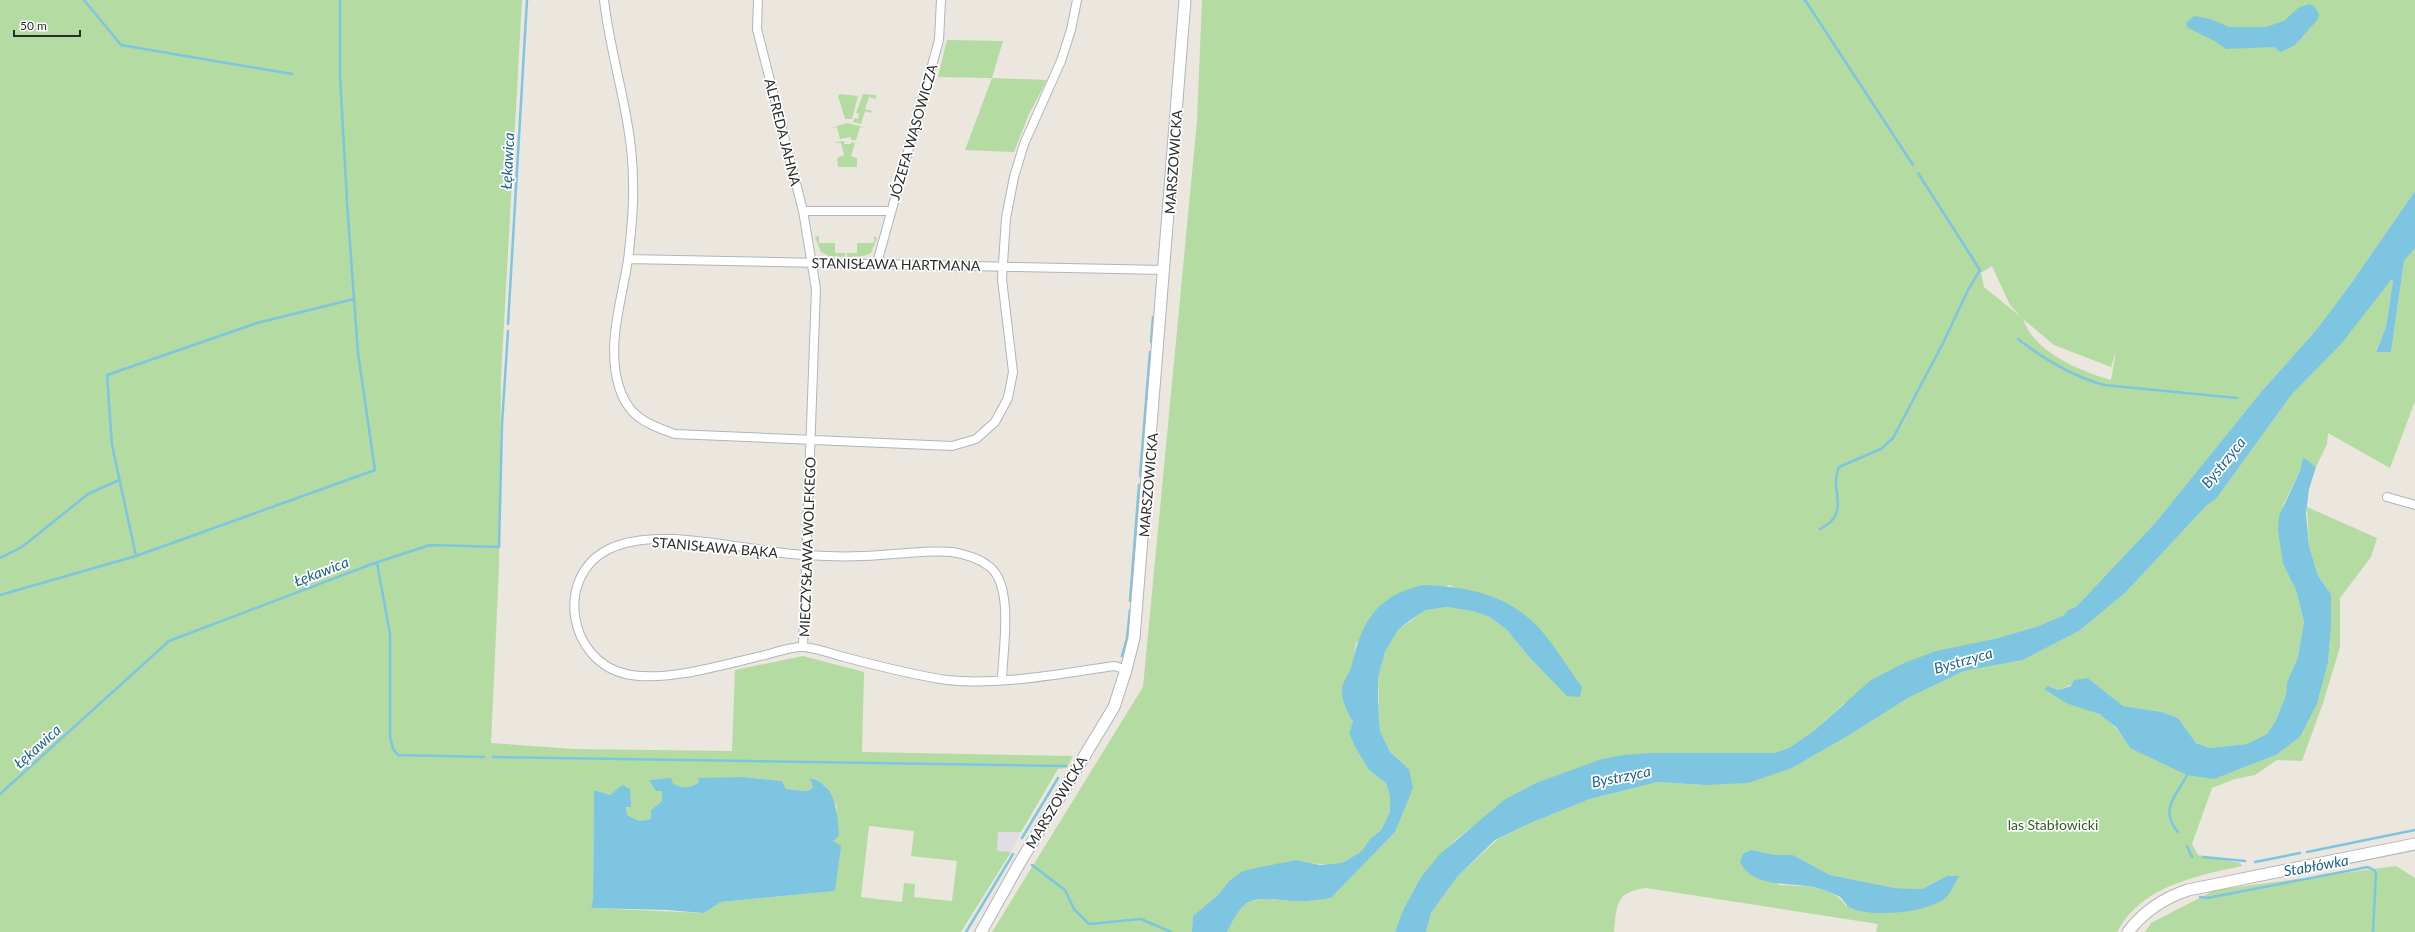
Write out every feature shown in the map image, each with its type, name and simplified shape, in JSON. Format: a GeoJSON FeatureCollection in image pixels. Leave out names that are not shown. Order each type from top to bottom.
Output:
{"type":"FeatureCollection","features":[{"type":"Feature","properties":{"kind":"street"},"geometry":{"type":"LineString","coordinates":[[604,0],[608,32],[625,104],[631,143],[634,182],[628,259],[614,348],[617,382],[624,401],[636,416],[650,425],[675,434],[952,446],[976,438],[995,422],[1008,398],[1013,372],[1003,265],[1006,218],[1014,177],[1024,144],[1061,61],[1071,30],[1077,0]]}},
{"type":"Feature","properties":{"kind":"street","name":"ALFREDA JAHNA"},"geometry":{"type":"LineString","coordinates":[[758,0],[756,29],[803,211],[813,264]]}},
{"type":"Feature","properties":{"kind":"street","name":"JÓZEFA WĄSOWICZA"},"geometry":{"type":"LineString","coordinates":[[877,263],[939,40],[941,0]]}},
{"type":"Feature","properties":{"kind":"street","name":"MARSZOWICKA"},"geometry":{"type":"LineString","coordinates":[[981,932],[1019,864],[1114,707],[1126,670],[1134,638],[1138,607],[1165,270],[1185,0]]}},
{"type":"Feature","properties":{"kind":"street"},"geometry":{"type":"LineString","coordinates":[[803,211],[891,211]]}},
{"type":"Feature","properties":{"kind":"street","name":"STANISŁAWA HARTMANA"},"geometry":{"type":"LineString","coordinates":[[628,259],[813,264],[877,263],[1003,265],[1165,270]]}},
{"type":"Feature","properties":{"kind":"street","name":"MIECZYSŁAWA WOLFKEGO"},"geometry":{"type":"LineString","coordinates":[[813,264],[816,288],[805,556],[803,646],[901,671],[948,680],[975,681],[1002,679],[1115,666],[1126,670]]}},
{"type":"Feature","properties":{"kind":"street"},"geometry":{"type":"LineString","coordinates":[[2388,497],[2415,505]]}},
{"type":"Feature","properties":{"kind":"street","name":"STANISŁAWA BĄKA"},"geometry":{"type":"LineString","coordinates":[[803,646],[690,672],[629,675],[608,667],[589,650],[579,633],[574,604],[580,579],[591,563],[602,553],[628,542],[686,541],[805,556],[892,555],[928,551],[953,552],[973,557],[989,567],[1000,578],[1004,593],[1002,679]]}},
{"type":"Feature","properties":{"kind":"street"},"geometry":{"type":"LineString","coordinates":[[2128,932],[2137,921],[2151,909],[2169,898],[2188,890],[2415,844]]}},
{"type":"Feature","properties":{"kind":"shaded area"},"geometry":{"type":"Polygon","coordinates":[[[998,831],[1021,832],[1011,852],[997,851],[998,831]]]}},
{"type":"Feature","properties":{"kind":"green space"},"geometry":{"type":"Polygon","coordinates":[[[0,0],[522,0],[501,378],[499,567],[491,743],[574,749],[732,751],[735,670],[803,656],[864,672],[862,752],[1073,756],[1067,768],[1058,769],[1021,832],[998,832],[997,851],[1011,852],[961,932],[0,932],[0,0]],[[743,777],[698,779],[699,782],[692,786],[686,787],[663,781],[649,780],[662,791],[662,801],[651,810],[651,819],[639,821],[627,815],[626,807],[631,807],[622,785],[610,795],[594,790],[593,899],[591,908],[704,913],[721,902],[835,891],[835,843],[833,841],[837,807],[826,786],[811,778],[813,788],[807,791],[786,789],[782,781],[743,777]],[[869,826],[861,897],[902,902],[904,883],[915,884],[914,897],[952,901],[957,861],[911,856],[914,831],[869,826]]]}},
{"type":"Feature","properties":{"kind":"green space"},"geometry":{"type":"Polygon","coordinates":[[[1202,0],[2415,0],[2415,191],[2350,285],[2317,329],[2261,392],[2156,522],[2076,607],[2068,610],[2064,615],[2036,627],[1994,639],[1843,704],[1815,730],[1789,748],[1774,753],[1649,753],[1602,759],[1477,823],[1455,840],[1421,877],[1403,910],[1395,932],[1227,932],[1239,911],[1245,905],[1252,902],[1268,899],[1306,901],[1331,898],[1395,832],[1409,769],[1390,752],[1380,731],[1378,678],[1385,652],[1398,630],[1426,610],[1447,607],[1472,611],[1488,616],[1506,629],[1530,658],[1567,695],[1582,687],[1543,634],[1526,616],[1449,585],[1356,643],[1352,667],[1342,690],[1347,710],[1353,722],[1349,733],[1356,749],[1369,770],[1386,783],[1390,796],[1390,812],[1381,830],[1370,839],[1362,851],[1342,863],[1331,865],[1288,861],[1229,881],[1218,895],[1193,916],[1192,932],[992,932],[1143,687],[1197,121],[1202,0]],[[1992,266],[1981,273],[1984,287],[2021,317],[2010,305],[1992,266]],[[2023,319],[2029,331],[2037,341],[2048,350],[2072,365],[2111,380],[2116,351],[2111,367],[2054,345],[2023,319]]]}},
{"type":"Feature","properties":{"kind":"green space"},"geometry":{"type":"Polygon","coordinates":[[[947,40],[1003,41],[992,78],[938,77],[947,40]]]}},
{"type":"Feature","properties":{"kind":"green space"},"geometry":{"type":"Polygon","coordinates":[[[992,78],[1047,80],[1028,116],[1014,152],[965,150],[992,78]]]}},
{"type":"Feature","properties":{"kind":"green space"},"geometry":{"type":"Polygon","coordinates":[[[840,94],[858,96],[852,119],[845,119],[838,96],[840,94]]]}},
{"type":"Feature","properties":{"kind":"green space"},"geometry":{"type":"Polygon","coordinates":[[[863,94],[876,95],[876,99],[869,97],[865,109],[872,111],[871,113],[865,111],[861,124],[853,122],[854,118],[858,119],[859,114],[856,113],[863,94]]]}},
{"type":"Feature","properties":{"kind":"green space"},"geometry":{"type":"Polygon","coordinates":[[[847,123],[867,128],[860,127],[856,140],[851,140],[851,137],[840,139],[837,127],[830,128],[847,123]]]}},
{"type":"Feature","properties":{"kind":"green space"},"geometry":{"type":"Polygon","coordinates":[[[844,141],[844,144],[851,144],[851,142],[861,144],[855,143],[851,156],[857,158],[857,167],[838,167],[837,158],[844,155],[841,143],[833,143],[844,141]]]}},
{"type":"Feature","properties":{"kind":"green space"},"geometry":{"type":"Polygon","coordinates":[[[819,236],[819,243],[835,243],[835,253],[845,253],[845,257],[829,256],[821,252],[815,237],[819,236]]]}},
{"type":"Feature","properties":{"kind":"green space"},"geometry":{"type":"Polygon","coordinates":[[[874,236],[877,238],[871,253],[864,256],[847,257],[847,253],[857,253],[857,243],[874,243],[874,236]]]}},
{"type":"Feature","properties":{"kind":"green space","name":"las Stabłowicki"},"geometry":{"type":"Polygon","coordinates":[[[2415,248],[2415,401],[2390,468],[2328,433],[2327,444],[2316,467],[2303,458],[2300,471],[2283,505],[2283,564],[2296,590],[2304,622],[2298,657],[2287,682],[2286,695],[2276,720],[2267,734],[2247,744],[2209,748],[2196,743],[2178,718],[2162,712],[2123,706],[2088,678],[2058,690],[2048,686],[2044,689],[2108,720],[2130,748],[2235,771],[2276,755],[2300,737],[2317,704],[2328,663],[2331,628],[2331,594],[2318,576],[2309,546],[2307,507],[2377,538],[2371,557],[2340,598],[2340,647],[2323,703],[2302,761],[2277,760],[2255,775],[2235,779],[2212,788],[2192,844],[2198,855],[2240,863],[2242,866],[2189,879],[2155,894],[2140,904],[2127,916],[2117,932],[1876,932],[1878,924],[1646,888],[1628,893],[1620,901],[1617,907],[1614,932],[1426,932],[1431,913],[1457,877],[1498,839],[1533,822],[1590,799],[1658,782],[1705,785],[1792,768],[1851,734],[1908,698],[1964,671],[2023,660],[2079,631],[2126,592],[2206,506],[2216,499],[2292,394],[2391,280],[2393,281],[2386,327],[2376,351],[2391,352],[2404,261],[2415,248]],[[1751,850],[1779,885],[1825,890],[1840,899],[1846,906],[1880,912],[1958,876],[1947,876],[1922,889],[1895,888],[1830,875],[1793,855],[1776,855],[1751,850]]]}},
{"type":"Feature","properties":{"kind":"green space"},"geometry":{"type":"Polygon","coordinates":[[[2396,866],[2415,878],[2415,932],[2145,932],[2151,923],[2215,890],[2396,866]]]}},
{"type":"Feature","properties":{"kind":"water"},"geometry":{"type":"Polygon","coordinates":[[[2309,4],[2314,6],[2319,14],[2318,19],[2295,45],[2281,52],[2274,47],[2226,49],[2215,41],[2188,28],[2186,23],[2194,16],[2210,19],[2229,27],[2266,27],[2284,21],[2298,8],[2309,4]]]}},
{"type":"Feature","properties":{"kind":"water","name":"Bystrzyca"},"geometry":{"type":"Polygon","coordinates":[[[2415,191],[2415,248],[2404,261],[2391,352],[2376,352],[2386,327],[2393,281],[2391,280],[2341,344],[2292,394],[2216,499],[2206,506],[2126,592],[2079,631],[2023,660],[1964,671],[1908,698],[1851,734],[1792,768],[1748,783],[1705,785],[1658,782],[1590,799],[1533,822],[1495,840],[1457,877],[1431,913],[1426,932],[1395,932],[1403,910],[1421,877],[1440,854],[1504,800],[1536,783],[1602,759],[1624,755],[1649,753],[1774,753],[1789,748],[1815,730],[1871,680],[1904,663],[1936,651],[1994,639],[2036,627],[2064,615],[2068,610],[2076,607],[2156,522],[2261,392],[2317,329],[2350,285],[2415,191]]]}},
{"type":"Feature","properties":{"kind":"water"},"geometry":{"type":"Polygon","coordinates":[[[2303,457],[2316,467],[2309,489],[2306,514],[2309,546],[2318,576],[2331,594],[2331,628],[2328,663],[2317,704],[2300,737],[2276,755],[2214,779],[2187,775],[2130,748],[2116,727],[2099,714],[2066,703],[2044,689],[2048,686],[2058,690],[2071,686],[2074,680],[2088,678],[2123,706],[2162,712],[2178,718],[2196,743],[2209,748],[2247,744],[2267,734],[2276,720],[2286,695],[2287,682],[2298,657],[2304,622],[2296,590],[2283,564],[2278,530],[2279,516],[2300,471],[2303,457]]]}},
{"type":"Feature","properties":{"kind":"water"},"geometry":{"type":"Polygon","coordinates":[[[1422,585],[1450,587],[1476,592],[1514,607],[1533,622],[1556,649],[1582,687],[1580,697],[1567,696],[1530,658],[1506,629],[1488,616],[1472,611],[1447,607],[1426,610],[1398,630],[1385,652],[1378,678],[1380,731],[1390,752],[1409,769],[1413,788],[1395,832],[1331,898],[1301,901],[1258,899],[1251,901],[1239,911],[1227,932],[1192,932],[1193,916],[1218,895],[1229,881],[1243,871],[1295,860],[1320,865],[1342,863],[1362,851],[1370,839],[1381,830],[1390,812],[1390,796],[1386,783],[1369,770],[1356,749],[1349,733],[1353,722],[1344,702],[1342,687],[1351,667],[1366,623],[1382,604],[1393,596],[1422,585]]]}},
{"type":"Feature","properties":{"kind":"water"},"geometry":{"type":"Polygon","coordinates":[[[743,777],[782,781],[786,789],[807,791],[813,788],[810,778],[826,787],[831,793],[836,809],[839,836],[833,841],[841,846],[835,891],[721,902],[704,913],[667,910],[591,908],[593,899],[594,790],[610,795],[622,785],[630,789],[631,807],[626,807],[627,815],[639,821],[651,819],[651,810],[662,801],[662,791],[656,791],[649,780],[671,778],[673,784],[686,787],[692,786],[699,782],[698,778],[743,777]]]}},
{"type":"Feature","properties":{"kind":"water"},"geometry":{"type":"Polygon","coordinates":[[[1751,850],[1776,855],[1793,855],[1830,875],[1895,888],[1922,889],[1947,876],[1959,876],[1951,891],[1944,899],[1936,904],[1925,908],[1900,912],[1874,913],[1851,908],[1840,897],[1830,892],[1815,888],[1762,880],[1753,876],[1740,862],[1743,854],[1751,850]]]}},
{"type":"Feature","properties":{"kind":"waterway"},"geometry":{"type":"LineString","coordinates":[[84,0],[121,45],[292,74]]}},
{"type":"Feature","properties":{"kind":"waterway"},"geometry":{"type":"LineString","coordinates":[[340,0],[340,76],[347,201]]}},
{"type":"Feature","properties":{"kind":"waterway","name":"Łękawica"},"geometry":{"type":"LineString","coordinates":[[508,324],[527,0]]}},
{"type":"Feature","properties":{"kind":"waterway"},"geometry":{"type":"LineString","coordinates":[[1805,0],[1913,165]]}},
{"type":"Feature","properties":{"kind":"waterway"},"geometry":{"type":"LineString","coordinates":[[1820,529],[1830,522],[1835,516],[1838,508],[1836,476],[1839,467],[1881,449],[1893,438],[1943,343],[1968,290],[1980,270],[1918,173]]}},
{"type":"Feature","properties":{"kind":"waterway"},"geometry":{"type":"LineString","coordinates":[[0,595],[136,556],[375,470],[358,353],[347,203]]}},
{"type":"Feature","properties":{"kind":"waterway"},"geometry":{"type":"LineString","coordinates":[[136,556],[112,445],[107,375],[257,323],[354,299]]}},
{"type":"Feature","properties":{"kind":"waterway"},"geometry":{"type":"LineString","coordinates":[[1151,342],[1153,317]]}},
{"type":"Feature","properties":{"kind":"waterway","name":"Łękawica"},"geometry":{"type":"LineString","coordinates":[[0,794],[169,641],[372,564],[430,545],[499,547],[502,424],[508,331]]}},
{"type":"Feature","properties":{"kind":"waterway"},"geometry":{"type":"LineString","coordinates":[[2018,339],[2038,354],[2070,372],[2104,385],[2237,398]]}},
{"type":"Feature","properties":{"kind":"waterway"},"geometry":{"type":"LineString","coordinates":[[1140,476],[1150,352]]}},
{"type":"Feature","properties":{"kind":"waterway"},"geometry":{"type":"LineString","coordinates":[[0,558],[22,547],[88,494],[119,480]]}},
{"type":"Feature","properties":{"kind":"waterway"},"geometry":{"type":"LineString","coordinates":[[1130,601],[1139,485]]}},
{"type":"Feature","properties":{"kind":"waterway"},"geometry":{"type":"LineString","coordinates":[[377,563],[390,634],[390,737],[393,749],[398,755],[484,757]]}},
{"type":"Feature","properties":{"kind":"waterway"},"geometry":{"type":"LineString","coordinates":[[1122,656],[1127,638],[1130,610]]}},
{"type":"Feature","properties":{"kind":"waterway"},"geometry":{"type":"LineString","coordinates":[[493,757],[1066,766]]}},
{"type":"Feature","properties":{"kind":"waterway","name":"Stabłówka"},"geometry":{"type":"LineString","coordinates":[[2178,832],[2172,824],[2170,817],[2171,803],[2187,775]]}},
{"type":"Feature","properties":{"kind":"waterway"},"geometry":{"type":"LineString","coordinates":[[1022,838],[1058,778]]}},
{"type":"Feature","properties":{"kind":"waterway"},"geometry":{"type":"LineString","coordinates":[[2307,852],[2415,830]]}},
{"type":"Feature","properties":{"kind":"waterway","name":"Stabłówka"},"geometry":{"type":"LineString","coordinates":[[2187,846],[2192,857]]}},
{"type":"Feature","properties":{"kind":"waterway"},"geometry":{"type":"LineString","coordinates":[[2255,862],[2300,853]]}},
{"type":"Feature","properties":{"kind":"waterway"},"geometry":{"type":"LineString","coordinates":[[966,932],[1013,854]]}},
{"type":"Feature","properties":{"kind":"waterway"},"geometry":{"type":"LineString","coordinates":[[2203,857],[2245,861]]}},
{"type":"Feature","properties":{"kind":"waterway"},"geometry":{"type":"LineString","coordinates":[[1032,865],[1065,890],[1074,909],[1089,924],[1141,919],[1171,932]]}},
{"type":"Feature","properties":{"kind":"waterway","name":"Stabłówka"},"geometry":{"type":"LineString","coordinates":[[2200,897],[2207,898],[2368,867],[2376,873],[2373,932]]}}]}
